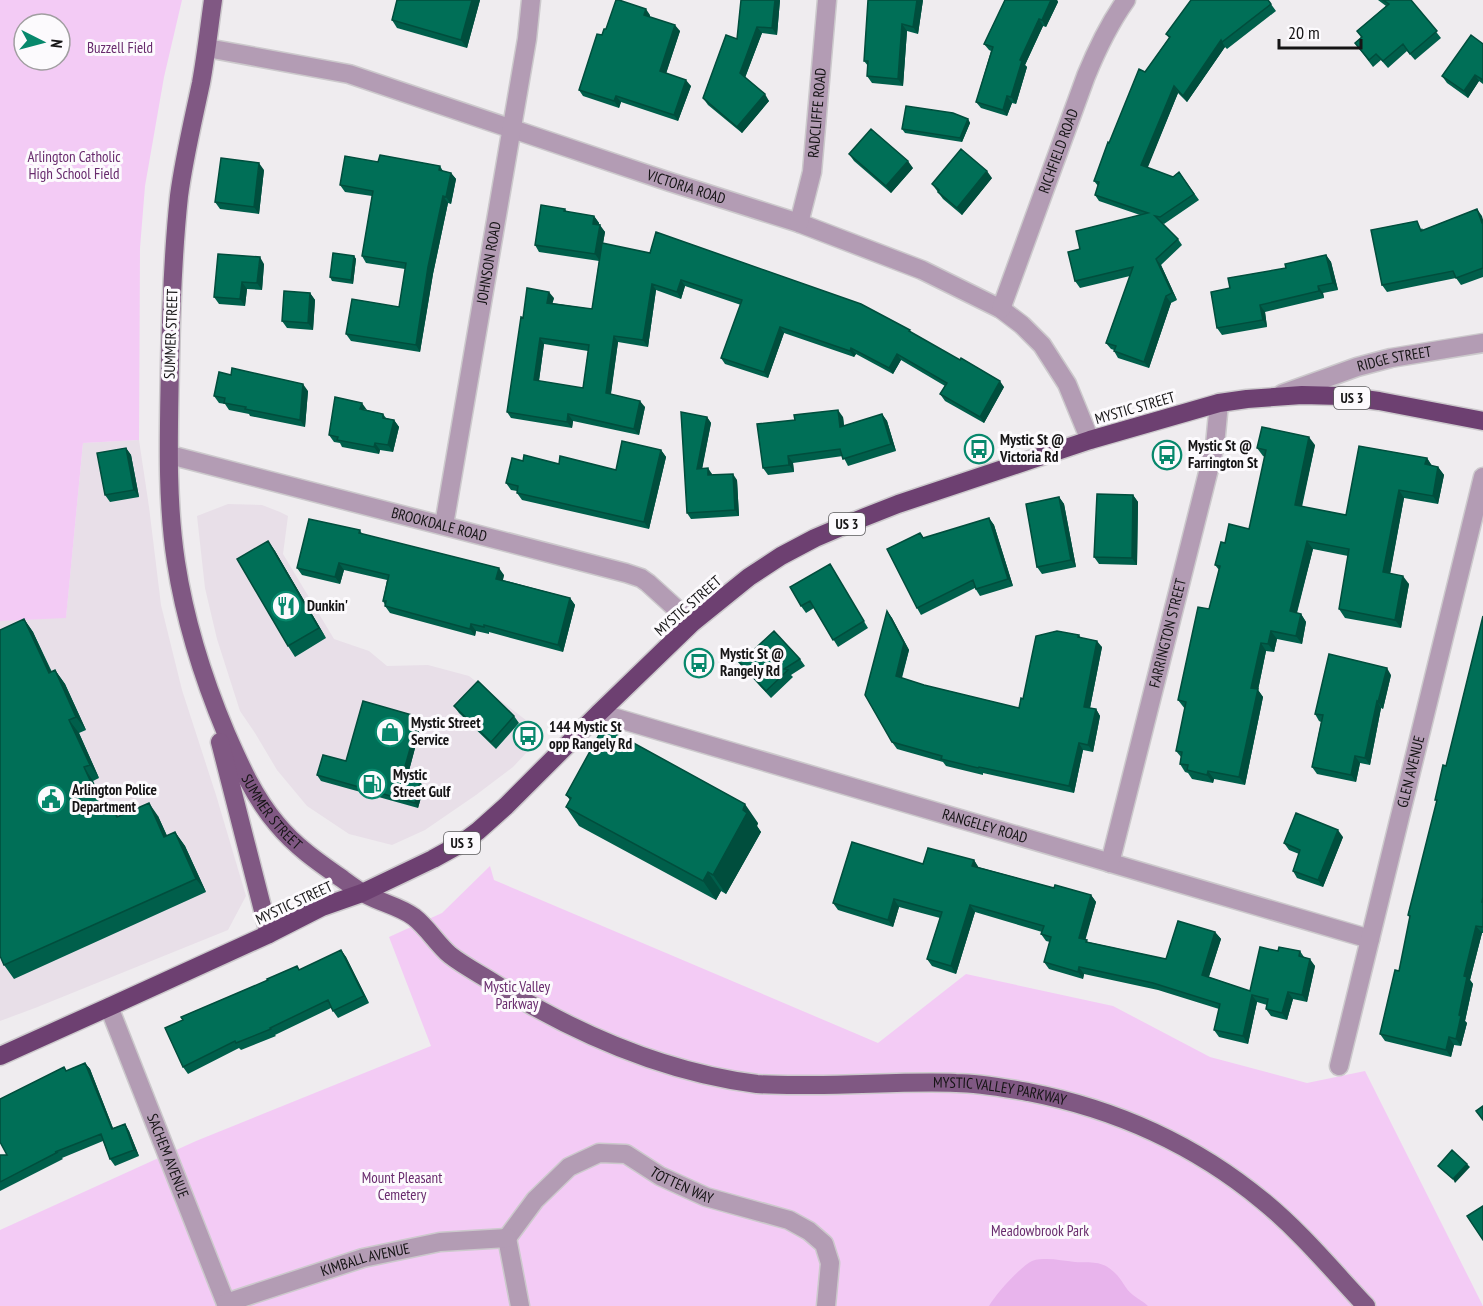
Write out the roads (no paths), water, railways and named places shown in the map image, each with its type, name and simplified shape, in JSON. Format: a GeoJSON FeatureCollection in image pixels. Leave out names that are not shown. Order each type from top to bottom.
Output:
{"type":"FeatureCollection","features":[{"type":"Feature","properties":{"kind":"highway","name":"MYSTIC STREET"},"geometry":{"type":"LineString","coordinates":[[0,1056],[268,934],[322,907],[362,893],[462,843],[506,806],[692,623],[749,578],[781,556],[814,538],[898,504],[1090,440],[1219,403],[1302,394],[1341,396],[1483,421]]}},
{"type":"Feature","properties":{"kind":"main road","name":"SUMMER STREET"},"geometry":{"type":"LineString","coordinates":[[213,0],[202,78],[187,142],[173,267],[170,336],[170,488],[176,558],[190,629],[220,719],[238,762],[276,824],[313,858],[362,893]]}},
{"type":"Feature","properties":{"kind":"main road","name":"SUMMER STREET"},"geometry":{"type":"LineString","coordinates":[[202,668],[268,934]]}},
{"type":"Feature","properties":{"kind":"main road","name":"MYSTIC VALLEY PARKWAY"},"geometry":{"type":"LineString","coordinates":[[362,893],[412,915],[449,954],[525,1003],[619,1047],[672,1066],[722,1078],[762,1084],[841,1086],[918,1082],[963,1083],[1048,1096],[1089,1106],[1127,1120],[1197,1154],[1266,1203],[1366,1306]]}},
{"type":"Feature","properties":{"kind":"street","name":"JOHNSON ROAD"},"geometry":{"type":"LineString","coordinates":[[444,525],[527,39],[531,0]]}},
{"type":"Feature","properties":{"kind":"street","name":"RADCLIFFE ROAD"},"geometry":{"type":"LineString","coordinates":[[799,223],[812,172],[827,0]]}},
{"type":"Feature","properties":{"kind":"street","name":"RICHFIELD ROAD"},"geometry":{"type":"LineString","coordinates":[[1001,309],[1086,76],[1109,26],[1126,0]]}},
{"type":"Feature","properties":{"kind":"street","name":"VICTORIA ROAD"},"geometry":{"type":"LineString","coordinates":[[207,48],[349,74],[799,223],[922,270],[1001,309],[1022,325],[1042,345],[1067,384],[1090,440]]}},
{"type":"Feature","properties":{"kind":"street","name":"RIDGE STREET"},"geometry":{"type":"LineString","coordinates":[[1274,396],[1357,367],[1391,358],[1483,343]]}},
{"type":"Feature","properties":{"kind":"street","name":"FARRINGTON STREET"},"geometry":{"type":"LineString","coordinates":[[1110,863],[1215,445],[1219,403]]}},
{"type":"Feature","properties":{"kind":"street","name":"BROOKDALE ROAD"},"geometry":{"type":"LineString","coordinates":[[170,455],[633,575],[648,583],[692,623]]}},
{"type":"Feature","properties":{"kind":"street","name":"GLEN AVENUE"},"geometry":{"type":"LineString","coordinates":[[1339,1066],[1483,477]]}},
{"type":"Feature","properties":{"kind":"street","name":"RANGELEY ROAD"},"geometry":{"type":"LineString","coordinates":[[599,713],[1370,939]]}},
{"type":"Feature","properties":{"kind":"street","name":"SACHEM AVENUE"},"geometry":{"type":"LineString","coordinates":[[110,1007],[226,1304]]}},
{"type":"Feature","properties":{"kind":"street","name":"TOTTEN WAY"},"geometry":{"type":"LineString","coordinates":[[507,1238],[535,1200],[569,1167],[599,1153],[626,1154],[660,1176],[706,1197],[789,1220],[809,1231],[824,1244],[830,1263],[826,1306]]}},
{"type":"Feature","properties":{"kind":"street","name":"KIMBALL AVENUE"},"geometry":{"type":"LineString","coordinates":[[226,1304],[363,1258],[440,1242],[507,1238]]}},
{"type":"Feature","properties":{"kind":"street"},"geometry":{"type":"LineString","coordinates":[[507,1238],[520,1306]]}},
{"type":"Feature","properties":{"kind":"place","name":"Mystic St @ Victoria Rd"},"geometry":{"type":"Point","coordinates":[979,449]}},
{"type":"Feature","properties":{"kind":"place","name":"Mystic St @ Farrington St"},"geometry":{"type":"Point","coordinates":[1167,455]}},
{"type":"Feature","properties":{"kind":"place","name":"Dunkin'"},"geometry":{"type":"Point","coordinates":[286,606]}},
{"type":"Feature","properties":{"kind":"place","name":"Mystic St @ Rangely Rd"},"geometry":{"type":"Point","coordinates":[699,663]}},
{"type":"Feature","properties":{"kind":"place","name":"Mystic Street Service"},"geometry":{"type":"Point","coordinates":[390,732]}},
{"type":"Feature","properties":{"kind":"place","name":"144 Mystic St opp Rangely Rd"},"geometry":{"type":"Point","coordinates":[528,736]}},
{"type":"Feature","properties":{"kind":"place","name":"Mystic Street Gulf"},"geometry":{"type":"Point","coordinates":[372,784]}},
{"type":"Feature","properties":{"kind":"place","name":"Arlington Police Department"},"geometry":{"type":"Point","coordinates":[51,799]}},
{"type":"Feature","properties":{"kind":"park label","name":"Buzzell Field"},"geometry":{"type":"Point","coordinates":[120,48]}},
{"type":"Feature","properties":{"kind":"park label","name":"Arlington Catholic High School Field"},"geometry":{"type":"Point","coordinates":[74,166]}},
{"type":"Feature","properties":{"kind":"park label","name":"Mystic Valley Parkway"},"geometry":{"type":"Point","coordinates":[517,996]}},
{"type":"Feature","properties":{"kind":"park label","name":"Mount Pleasant Cemetery"},"geometry":{"type":"Point","coordinates":[402,1186]}},
{"type":"Feature","properties":{"kind":"park label","name":"Meadowbrook Park"},"geometry":{"type":"Point","coordinates":[1040,1231]}}]}
